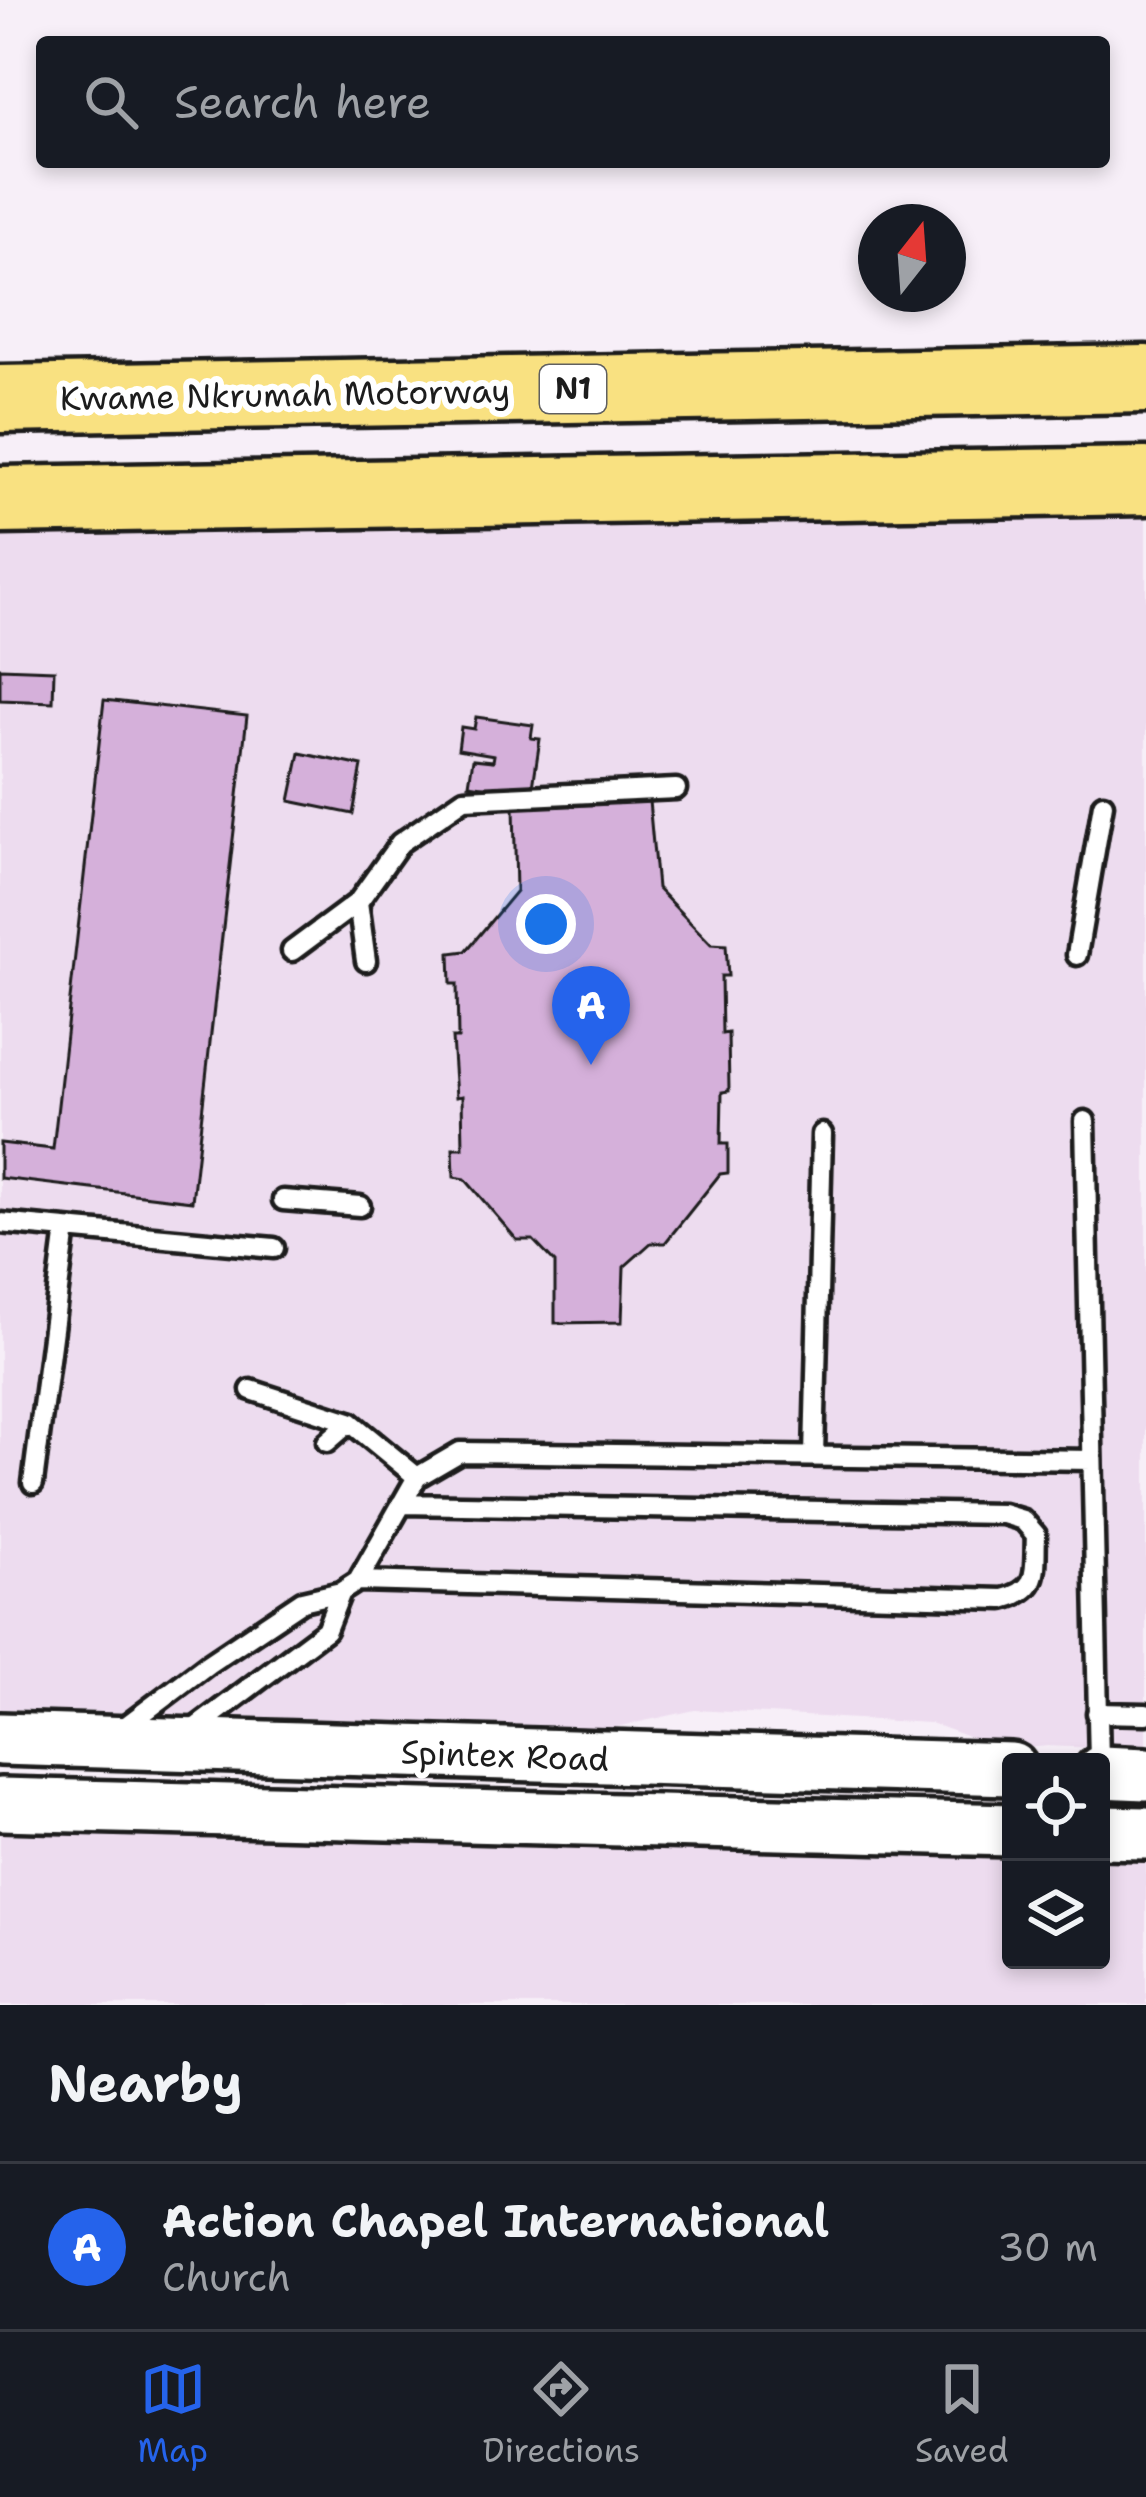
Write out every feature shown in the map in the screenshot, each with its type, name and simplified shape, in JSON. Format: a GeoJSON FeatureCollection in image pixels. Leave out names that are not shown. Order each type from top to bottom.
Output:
{"type":"FeatureCollection","features":[{"type":"Feature","properties":{"kind":"highway","name":"Kwame Nkrumah Motorway"},"geometry":{"type":"LineString","coordinates":[[0,399],[1146,379]]}},
{"type":"Feature","properties":{"kind":"highway"},"geometry":{"type":"LineString","coordinates":[[0,500],[1146,481]]}},
{"type":"Feature","properties":{"kind":"main road","name":"Spintex Road"},"geometry":{"type":"LineString","coordinates":[[0,1739],[1002,1769]]}},
{"type":"Feature","properties":{"kind":"main road"},"geometry":{"type":"LineString","coordinates":[[1110,1772],[1146,1774]]}},
{"type":"Feature","properties":{"kind":"main road","name":"Spintex Road"},"geometry":{"type":"LineString","coordinates":[[0,1804],[1002,1830]]}},
{"type":"Feature","properties":{"kind":"main road"},"geometry":{"type":"LineString","coordinates":[[1110,1831],[1146,1833]]}},
{"type":"Feature","properties":{"kind":"lane"},"geometry":{"type":"LineString","coordinates":[[292,951],[358,902],[400,843],[464,799],[676,789]]}},
{"type":"Feature","properties":{"kind":"lane"},"geometry":{"type":"LineString","coordinates":[[1076,955],[1103,804]]}},
{"type":"Feature","properties":{"kind":"lane"},"geometry":{"type":"LineString","coordinates":[[358,902],[366,961]]}},
{"type":"Feature","properties":{"kind":"lane"},"geometry":{"type":"LineString","coordinates":[[1085,1121],[1099,1753]]}},
{"type":"Feature","properties":{"kind":"lane"},"geometry":{"type":"LineString","coordinates":[[814,1456],[822,1134]]}},
{"type":"Feature","properties":{"kind":"lane"},"geometry":{"type":"LineString","coordinates":[[283,1200],[360,1206]]}},
{"type":"Feature","properties":{"kind":"lane"},"geometry":{"type":"LineString","coordinates":[[0,1223],[274,1248]]}},
{"type":"Feature","properties":{"kind":"lane"},"geometry":{"type":"LineString","coordinates":[[33,1483],[66,1229]]}},
{"type":"Feature","properties":{"kind":"lane"},"geometry":{"type":"LineString","coordinates":[[251,1390],[350,1423],[417,1478]]}},
{"type":"Feature","properties":{"kind":"lane"},"geometry":{"type":"LineString","coordinates":[[327,1442],[350,1423]]}},
{"type":"Feature","properties":{"kind":"lane"},"geometry":{"type":"LineString","coordinates":[[171,1745],[326,1630],[417,1478],[460,1452],[1092,1460]]}},
{"type":"Feature","properties":{"kind":"lane"},"geometry":{"type":"LineString","coordinates":[[105,1743],[208,1664],[302,1601],[350,1586],[1004,1599],[1024,1594],[1034,1582],[1036,1535],[1023,1520],[1003,1514],[401,1504]]}},
{"type":"Feature","properties":{"kind":"lane"},"geometry":{"type":"LineString","coordinates":[[1097,1712],[1146,1714]]}},
{"type":"Feature","properties":{"kind":"shaded area"},"geometry":{"type":"Polygon","coordinates":[[[1146,497],[1146,1750],[1047,1746],[1005,1750],[930,1723],[695,1710],[612,1728],[0,1709],[0,520],[1146,497]]]}},
{"type":"Feature","properties":{"kind":"shaded area"},"geometry":{"type":"Polygon","coordinates":[[[0,1823],[1002,1852],[1002,1969],[1110,1969],[1110,1855],[1146,1856],[1146,2005],[0,2005],[0,1823]]]}},
{"type":"Feature","properties":{"kind":"building"},"geometry":{"type":"Polygon","coordinates":[[[0,668],[54,670],[53,702],[0,700],[0,668]]]}},
{"type":"Feature","properties":{"kind":"building"},"geometry":{"type":"Polygon","coordinates":[[[104,700],[247,716],[192,1201],[0,1178],[0,1143],[53,1149],[104,700]]]}},
{"type":"Feature","properties":{"kind":"building"},"geometry":{"type":"Polygon","coordinates":[[[476,717],[533,725],[531,738],[540,739],[532,793],[469,784],[473,759],[493,761],[494,755],[458,749],[461,727],[474,729],[476,717]]]}},
{"type":"Feature","properties":{"kind":"building"},"geometry":{"type":"Polygon","coordinates":[[[300,753],[362,766],[353,814],[290,801],[300,753]]]}},
{"type":"Feature","properties":{"kind":"building"},"geometry":{"type":"Polygon","coordinates":[[[649,801],[657,888],[711,944],[726,945],[728,976],[721,976],[722,1034],[728,1033],[729,1091],[722,1092],[721,1144],[728,1144],[728,1173],[720,1174],[665,1243],[651,1243],[624,1267],[622,1322],[555,1323],[555,1263],[533,1240],[517,1240],[465,1179],[454,1177],[453,1148],[463,1148],[462,1096],[456,1097],[452,1038],[458,1038],[457,984],[451,984],[450,953],[466,951],[516,891],[514,806],[649,801]]]}},
{"type":"Feature","properties":{"kind":"place","name":"Action Chapel International"},"geometry":{"type":"Point","coordinates":[591,1065]}}]}
